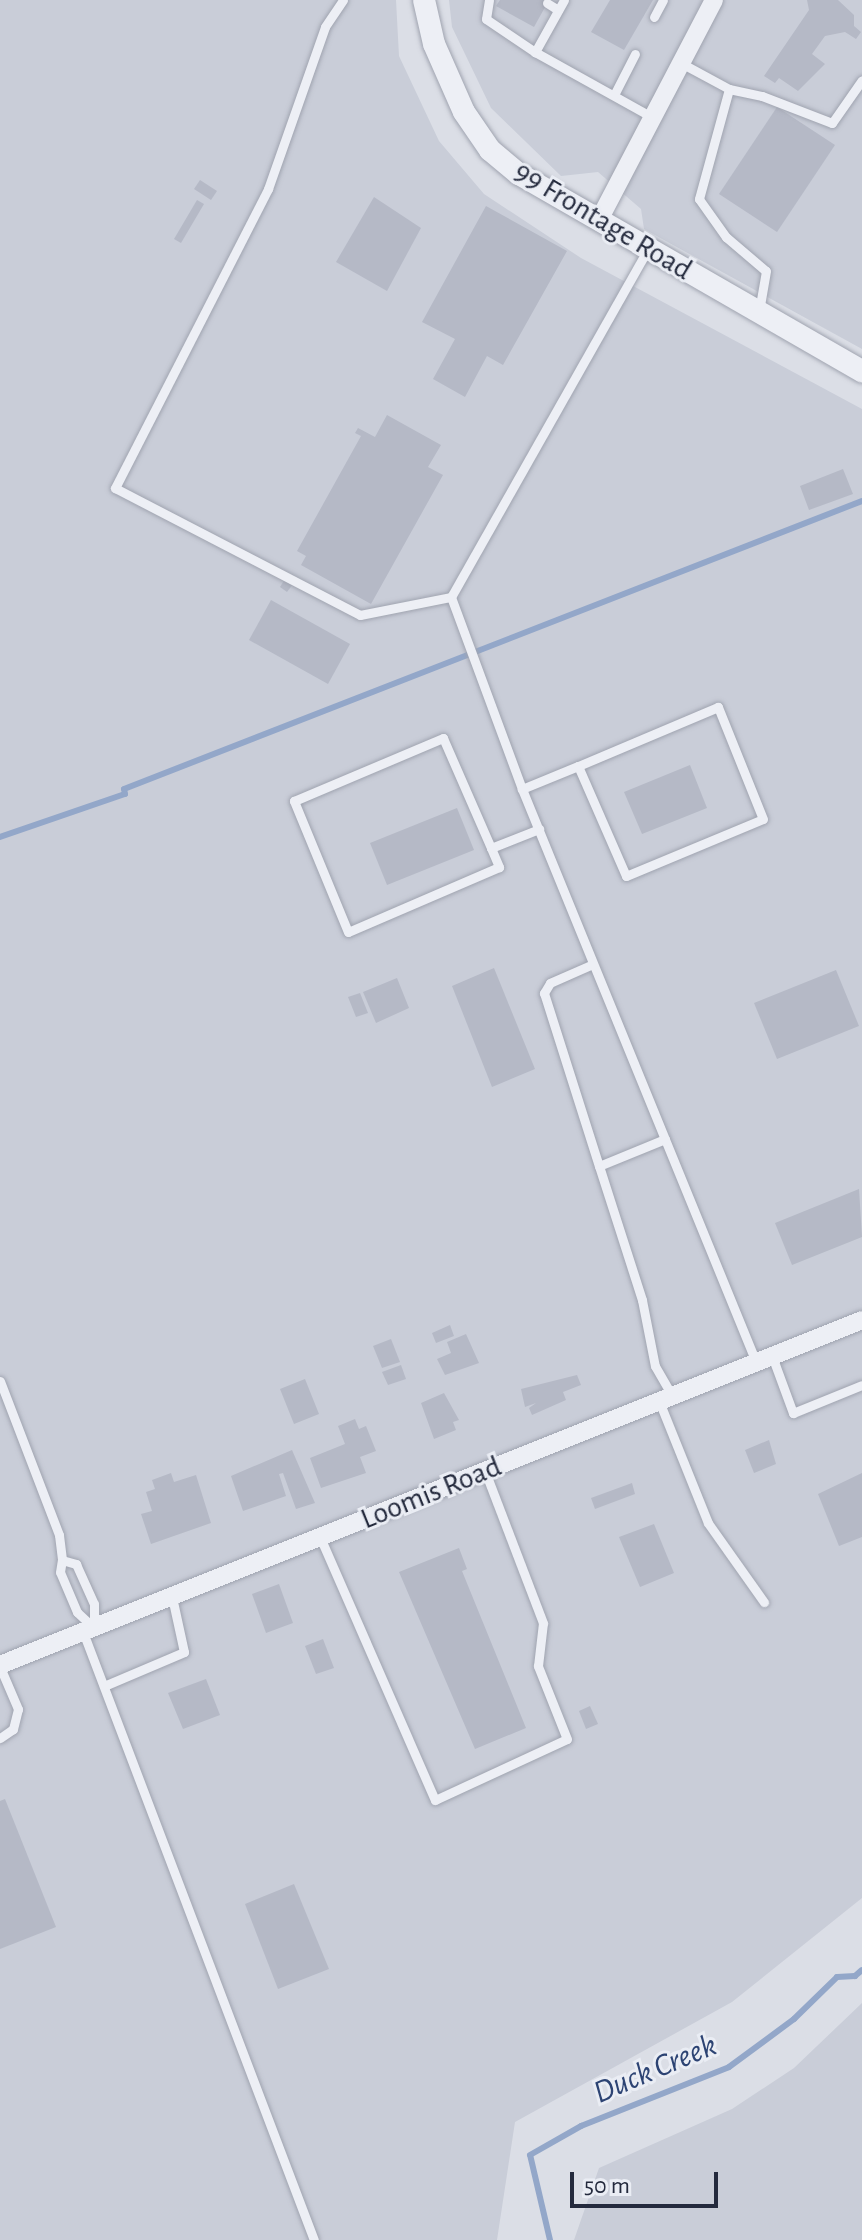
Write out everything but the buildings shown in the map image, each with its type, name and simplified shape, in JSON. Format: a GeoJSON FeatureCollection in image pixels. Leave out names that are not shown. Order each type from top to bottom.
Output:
{"type":"FeatureCollection","features":[{"type":"Feature","properties":{"kind":"street","name":"99 Frontage Road"},"geometry":{"type":"LineString","coordinates":[[424,0],[440,58],[464,112],[490,150],[519,174],[862,371]]}},
{"type":"Feature","properties":{"kind":"street"},"geometry":{"type":"LineString","coordinates":[[599,220],[714,0]]}},
{"type":"Feature","properties":{"kind":"street","name":"Loomis Road"},"geometry":{"type":"LineString","coordinates":[[0,1666],[862,1320]]}},
{"type":"Feature","properties":{"kind":"lane"},"geometry":{"type":"LineString","coordinates":[[343,0],[325,27],[268,189],[115,488],[360,615],[451,597],[648,249]]}},
{"type":"Feature","properties":{"kind":"lane"},"geometry":{"type":"LineString","coordinates":[[489,0],[486,19],[535,52],[652,117]]}},
{"type":"Feature","properties":{"kind":"lane"},"geometry":{"type":"LineString","coordinates":[[535,52],[564,0]]}},
{"type":"Feature","properties":{"kind":"lane"},"geometry":{"type":"LineString","coordinates":[[654,17],[663,0]]}},
{"type":"Feature","properties":{"kind":"lane"},"geometry":{"type":"LineString","coordinates":[[547,3],[558,10]]}},
{"type":"Feature","properties":{"kind":"lane"},"geometry":{"type":"LineString","coordinates":[[614,95],[635,54]]}},
{"type":"Feature","properties":{"kind":"lane"},"geometry":{"type":"LineString","coordinates":[[681,63],[729,89],[762,96],[832,123],[862,80]]}},
{"type":"Feature","properties":{"kind":"lane"},"geometry":{"type":"LineString","coordinates":[[729,89],[699,199],[726,237],[766,271],[758,314]]}},
{"type":"Feature","properties":{"kind":"lane"},"geometry":{"type":"LineString","coordinates":[[451,597],[522,789],[593,964],[665,1139],[764,1359],[793,1413],[862,1385]]}},
{"type":"Feature","properties":{"kind":"lane"},"geometry":{"type":"LineString","coordinates":[[522,789],[718,707],[763,819],[626,876],[578,766]]}},
{"type":"Feature","properties":{"kind":"lane"},"geometry":{"type":"LineString","coordinates":[[443,738],[491,848],[499,867],[348,932],[294,801],[443,738]]}},
{"type":"Feature","properties":{"kind":"lane"},"geometry":{"type":"LineString","coordinates":[[491,848],[539,829]]}},
{"type":"Feature","properties":{"kind":"lane"},"geometry":{"type":"LineString","coordinates":[[593,964],[550,983],[544,993],[642,1300],[655,1366],[708,1523],[764,1602]]}},
{"type":"Feature","properties":{"kind":"lane"},"geometry":{"type":"LineString","coordinates":[[599,1166],[665,1139]]}},
{"type":"Feature","properties":{"kind":"lane"},"geometry":{"type":"LineString","coordinates":[[0,1381],[59,1535],[60,1572],[88,1630],[104,1686],[314,2240]]}},
{"type":"Feature","properties":{"kind":"lane"},"geometry":{"type":"LineString","coordinates":[[320,1537],[435,1800],[567,1739],[538,1666],[543,1623],[485,1471]]}},
{"type":"Feature","properties":{"kind":"lane"},"geometry":{"type":"LineString","coordinates":[[62,1560],[76,1564],[94,1604],[88,1630]]}},
{"type":"Feature","properties":{"kind":"lane"},"geometry":{"type":"LineString","coordinates":[[104,1686],[184,1652],[172,1597]]}},
{"type":"Feature","properties":{"kind":"lane"},"geometry":{"type":"LineString","coordinates":[[0,1666],[18,1709],[13,1729],[0,1738]]}},
{"type":"Feature","properties":{"kind":"shaded area"},"geometry":{"type":"Polygon","coordinates":[[[0,0],[396,0],[399,56],[439,141],[484,194],[581,258],[862,409],[862,1898],[732,2002],[515,2122],[497,2240],[0,2240],[0,0]]]}},
{"type":"Feature","properties":{"kind":"shaded area"},"geometry":{"type":"Polygon","coordinates":[[[449,0],[862,0],[862,349],[644,229],[641,209],[598,172],[561,176],[491,108],[452,27],[449,0]]]}},
{"type":"Feature","properties":{"kind":"shaded area"},"geometry":{"type":"Polygon","coordinates":[[[862,2003],[862,2240],[574,2240],[599,2168],[732,2109],[794,2068],[862,2003]]]}},
{"type":"Feature","properties":{"kind":"waterway"},"geometry":{"type":"LineString","coordinates":[[0,837],[125,794],[124,789],[862,501]]}},
{"type":"Feature","properties":{"kind":"waterway","name":"Duck Creek"},"geometry":{"type":"LineString","coordinates":[[550,2240],[530,2155],[581,2126],[729,2067],[794,2019],[837,1977],[855,1976],[862,1970]]}}]}
